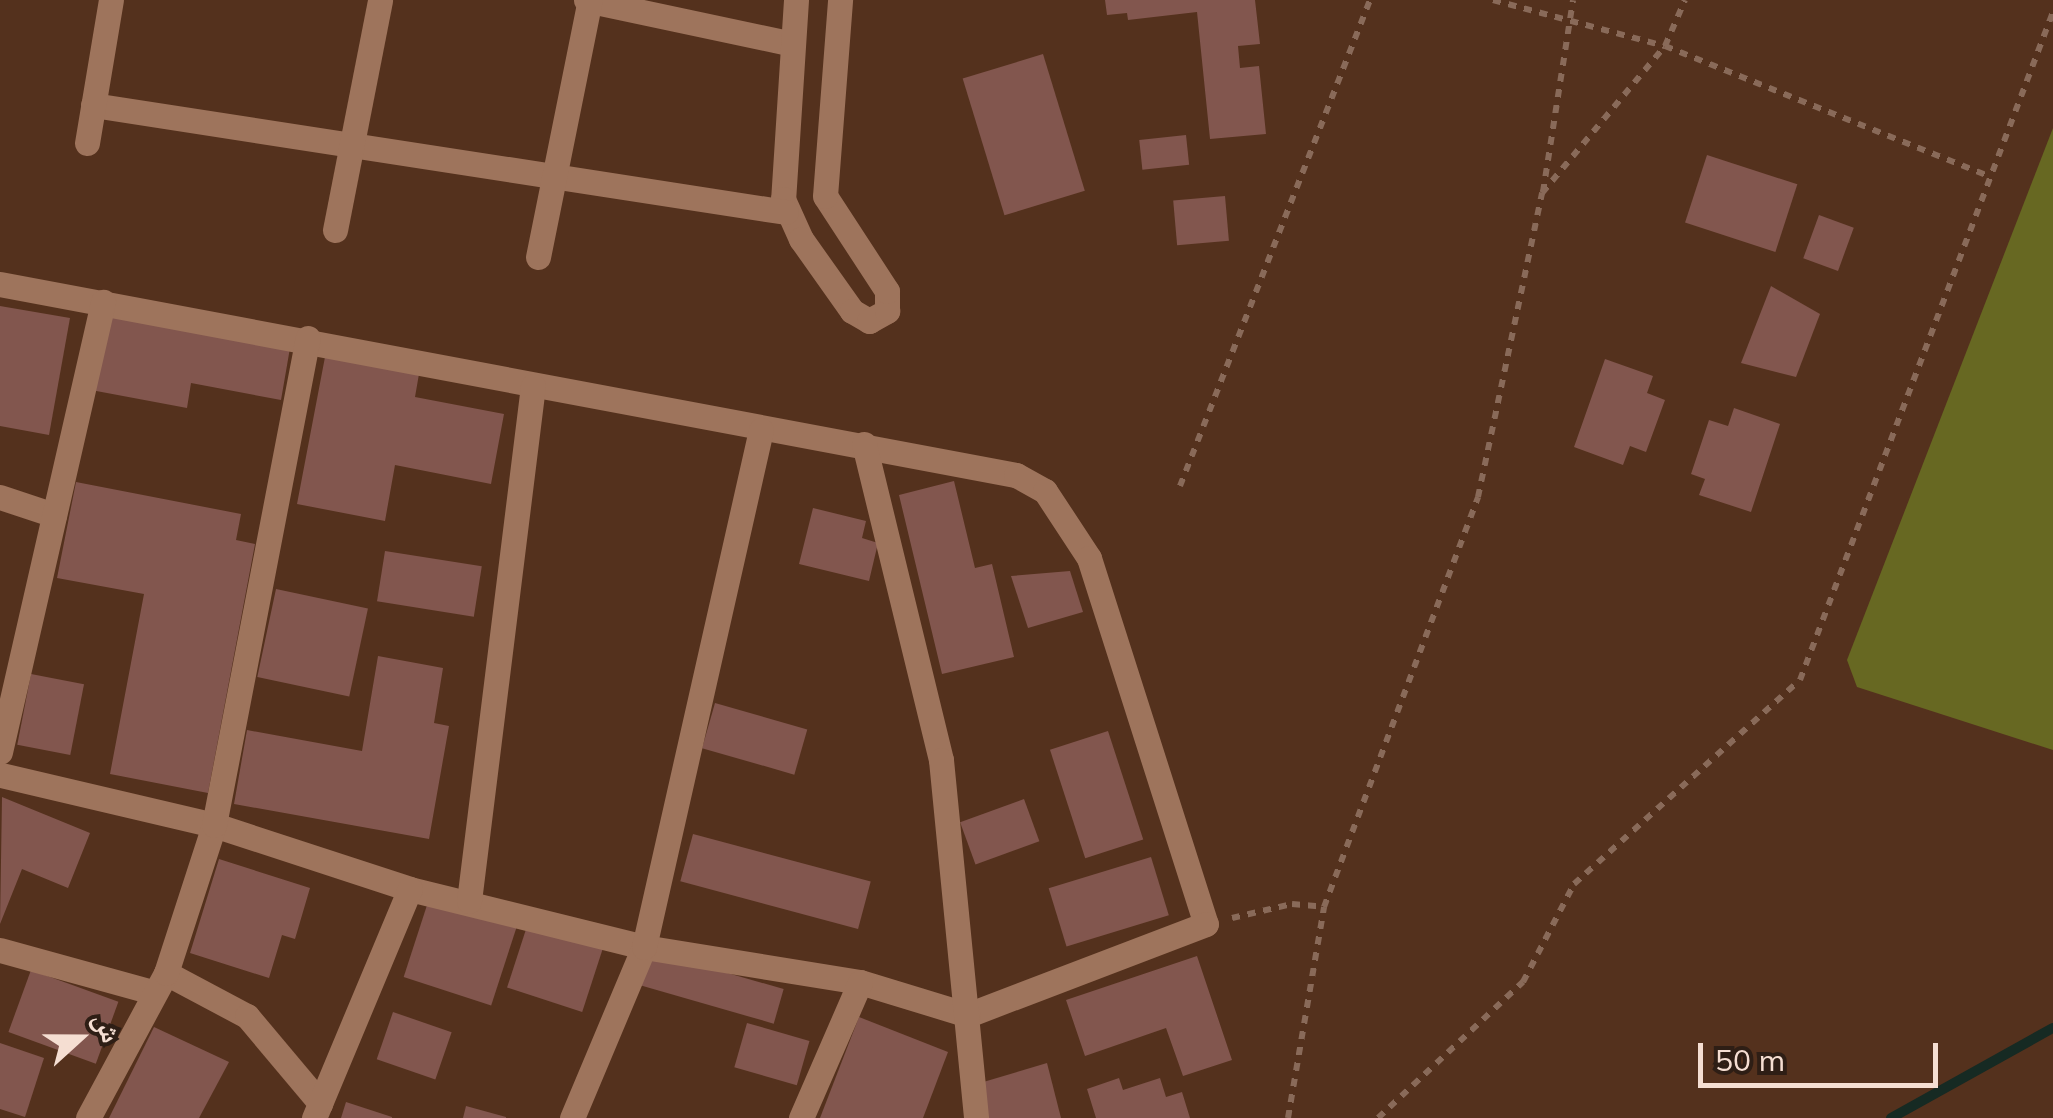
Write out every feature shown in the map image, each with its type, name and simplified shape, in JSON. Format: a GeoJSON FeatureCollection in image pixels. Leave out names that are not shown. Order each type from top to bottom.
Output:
{"type":"FeatureCollection","features":[{"type":"Feature","properties":{"kind":"street"},"geometry":{"type":"LineString","coordinates":[[87,143],[111,0]]}},
{"type":"Feature","properties":{"kind":"street"},"geometry":{"type":"LineString","coordinates":[[334,230],[354,148],[380,0]]}},
{"type":"Feature","properties":{"kind":"street"},"geometry":{"type":"LineString","coordinates":[[538,257],[589,0],[789,43]]}},
{"type":"Feature","properties":{"kind":"street"},"geometry":{"type":"LineString","coordinates":[[796,0],[789,43],[786,212],[852,311],[869,321],[887,312],[887,292],[825,196],[840,0]]}},
{"type":"Feature","properties":{"kind":"street"},"geometry":{"type":"LineString","coordinates":[[93,105],[786,212]]}},
{"type":"Feature","properties":{"kind":"street"},"geometry":{"type":"LineString","coordinates":[[0,284],[308,338],[760,430],[864,444],[1016,475],[1045,491],[1072,524],[1089,558],[1206,924],[968,1016],[860,982],[644,947],[410,889],[214,825],[0,776]]}},
{"type":"Feature","properties":{"kind":"street"},"geometry":{"type":"LineString","coordinates":[[0,752],[103,302]]}},
{"type":"Feature","properties":{"kind":"street"},"geometry":{"type":"LineString","coordinates":[[88,1118],[159,982],[214,825],[308,338]]}},
{"type":"Feature","properties":{"kind":"street"},"geometry":{"type":"LineString","coordinates":[[469,901],[533,386]]}},
{"type":"Feature","properties":{"kind":"street"},"geometry":{"type":"LineString","coordinates":[[572,1118],[644,947],[760,430]]}},
{"type":"Feature","properties":{"kind":"street"},"geometry":{"type":"LineString","coordinates":[[864,444],[941,760],[976,1118]]}},
{"type":"Feature","properties":{"kind":"street"},"geometry":{"type":"LineString","coordinates":[[0,498],[54,515]]}},
{"type":"Feature","properties":{"kind":"street"},"geometry":{"type":"LineString","coordinates":[[317,1110],[410,889]]}},
{"type":"Feature","properties":{"kind":"street"},"geometry":{"type":"LineString","coordinates":[[0,950],[159,982],[247,1016],[317,1110]]}},
{"type":"Feature","properties":{"kind":"street"},"geometry":{"type":"LineString","coordinates":[[801,1118],[860,982]]}},
{"type":"Feature","properties":{"kind":"path"},"geometry":{"type":"LineString","coordinates":[[1180,486],[1370,0]]}},
{"type":"Feature","properties":{"kind":"path"},"geometry":{"type":"LineString","coordinates":[[1493,0],[1573,26],[1665,46],[1988,176]]}},
{"type":"Feature","properties":{"kind":"path"},"geometry":{"type":"LineString","coordinates":[[1288,1118],[1324,907],[1478,498],[1542,194],[1573,26],[1573,0]]}},
{"type":"Feature","properties":{"kind":"path"},"geometry":{"type":"LineString","coordinates":[[1542,194],[1665,46],[1685,0]]}},
{"type":"Feature","properties":{"kind":"path"},"geometry":{"type":"LineString","coordinates":[[1378,1118],[1523,982],[1574,884],[1800,680],[2053,12]]}},
{"type":"Feature","properties":{"kind":"path"},"geometry":{"type":"LineString","coordinates":[[1206,924],[1292,904],[1324,907]]}},
{"type":"Feature","properties":{"kind":"shaded area"},"geometry":{"type":"Polygon","coordinates":[[[2053,128],[2053,750],[1857,687],[1847,660],[2053,128]]]}},
{"type":"Feature","properties":{"kind":"building"},"geometry":{"type":"Polygon","coordinates":[[[1105,0],[1255,0],[1260,44],[1238,46],[1240,68],[1259,66],[1266,134],[1210,139],[1197,12],[1128,20],[1127,13],[1107,15],[1105,0]]]}},
{"type":"Feature","properties":{"kind":"building"},"geometry":{"type":"Polygon","coordinates":[[[1043,54],[1085,191],[1004,215],[963,79],[1043,54]]]}},
{"type":"Feature","properties":{"kind":"building"},"geometry":{"type":"Polygon","coordinates":[[[1186,135],[1189,165],[1142,170],[1139,140],[1186,135]]]}},
{"type":"Feature","properties":{"kind":"building"},"geometry":{"type":"Polygon","coordinates":[[[1707,155],[1797,184],[1775,252],[1685,223],[1707,155]]]}},
{"type":"Feature","properties":{"kind":"building"},"geometry":{"type":"Polygon","coordinates":[[[1225,196],[1229,241],[1177,245],[1173,201],[1225,196]]]}},
{"type":"Feature","properties":{"kind":"building"},"geometry":{"type":"Polygon","coordinates":[[[1819,215],[1854,228],[1838,271],[1803,258],[1819,215]]]}},
{"type":"Feature","properties":{"kind":"building"},"geometry":{"type":"Polygon","coordinates":[[[1771,286],[1820,314],[1796,377],[1741,363],[1771,286]]]}},
{"type":"Feature","properties":{"kind":"building"},"geometry":{"type":"Polygon","coordinates":[[[0,306],[70,318],[49,435],[0,426],[0,306]]]}},
{"type":"Feature","properties":{"kind":"building"},"geometry":{"type":"Polygon","coordinates":[[[104,314],[290,348],[281,400],[191,383],[187,408],[91,390],[104,314]]]}},
{"type":"Feature","properties":{"kind":"building"},"geometry":{"type":"Polygon","coordinates":[[[325,357],[419,374],[415,397],[504,414],[491,484],[395,465],[385,521],[297,504],[325,357]]]}},
{"type":"Feature","properties":{"kind":"building"},"geometry":{"type":"Polygon","coordinates":[[[1605,359],[1653,376],[1647,393],[1665,400],[1646,452],[1630,446],[1623,465],[1574,447],[1605,359]]]}},
{"type":"Feature","properties":{"kind":"building"},"geometry":{"type":"Polygon","coordinates":[[[1734,408],[1780,424],[1751,512],[1699,495],[1705,479],[1691,474],[1709,420],[1728,426],[1734,408]]]}},
{"type":"Feature","properties":{"kind":"building"},"geometry":{"type":"Polygon","coordinates":[[[954,481],[975,568],[992,564],[1014,657],[942,674],[899,495],[954,481]]]}},
{"type":"Feature","properties":{"kind":"building"},"geometry":{"type":"Polygon","coordinates":[[[76,482],[241,514],[236,540],[255,544],[208,793],[110,774],[144,594],[57,578],[76,482]]]}},
{"type":"Feature","properties":{"kind":"building"},"geometry":{"type":"Polygon","coordinates":[[[813,508],[866,521],[862,538],[878,543],[869,581],[799,564],[813,508]]]}},
{"type":"Feature","properties":{"kind":"building"},"geometry":{"type":"Polygon","coordinates":[[[385,551],[482,566],[474,617],[377,601],[385,551]]]}},
{"type":"Feature","properties":{"kind":"building"},"geometry":{"type":"Polygon","coordinates":[[[1070,571],[1083,612],[1028,628],[1011,576],[1070,571]]]}},
{"type":"Feature","properties":{"kind":"building"},"geometry":{"type":"Polygon","coordinates":[[[276,589],[368,609],[349,697],[257,677],[276,589]]]}},
{"type":"Feature","properties":{"kind":"building"},"geometry":{"type":"Polygon","coordinates":[[[378,656],[443,668],[434,723],[449,726],[429,839],[234,804],[247,730],[362,751],[378,656]]]}},
{"type":"Feature","properties":{"kind":"building"},"geometry":{"type":"Polygon","coordinates":[[[31,674],[84,684],[70,755],[17,745],[31,674]]]}},
{"type":"Feature","properties":{"kind":"building"},"geometry":{"type":"Polygon","coordinates":[[[715,703],[807,729],[794,775],[702,748],[715,703]]]}},
{"type":"Feature","properties":{"kind":"building"},"geometry":{"type":"Polygon","coordinates":[[[1108,731],[1143,839],[1085,858],[1050,750],[1108,731]]]}},
{"type":"Feature","properties":{"kind":"building"},"geometry":{"type":"Polygon","coordinates":[[[2,797],[90,833],[68,888],[22,869],[0,924],[2,797]]]}},
{"type":"Feature","properties":{"kind":"building"},"geometry":{"type":"Polygon","coordinates":[[[1024,799],[1039,841],[975,865],[960,822],[1024,799]]]}},
{"type":"Feature","properties":{"kind":"building"},"geometry":{"type":"Polygon","coordinates":[[[693,834],[871,882],[858,929],[680,881],[693,834]]]}},
{"type":"Feature","properties":{"kind":"building"},"geometry":{"type":"Polygon","coordinates":[[[1151,857],[1169,915],[1067,947],[1049,888],[1151,857]]]}},
{"type":"Feature","properties":{"kind":"building"},"geometry":{"type":"Polygon","coordinates":[[[219,859],[310,888],[295,939],[282,935],[269,978],[190,953],[219,859]]]}},
{"type":"Feature","properties":{"kind":"building"},"geometry":{"type":"Polygon","coordinates":[[[429,899],[516,927],[491,1005],[404,977],[429,899]]]}},
{"type":"Feature","properties":{"kind":"building"},"geometry":{"type":"Polygon","coordinates":[[[529,920],[604,944],[582,1012],[507,988],[529,920]]]}},
{"type":"Feature","properties":{"kind":"building"},"geometry":{"type":"Polygon","coordinates":[[[651,951],[784,989],[774,1024],[641,986],[651,951]]]}},
{"type":"Feature","properties":{"kind":"building"},"geometry":{"type":"Polygon","coordinates":[[[1197,956],[1232,1060],[1183,1076],[1166,1028],[1085,1056],[1066,1000],[1197,956]]]}},
{"type":"Feature","properties":{"kind":"building"},"geometry":{"type":"Polygon","coordinates":[[[31,970],[118,1002],[96,1064],[8,1032],[31,970]]]}},
{"type":"Feature","properties":{"kind":"building"},"geometry":{"type":"Polygon","coordinates":[[[393,1012],[452,1032],[435,1079],[377,1059],[393,1012]]]}},
{"type":"Feature","properties":{"kind":"building"},"geometry":{"type":"Polygon","coordinates":[[[859,1017],[948,1052],[923,1118],[820,1118],[859,1017]]]}},
{"type":"Feature","properties":{"kind":"building"},"geometry":{"type":"Polygon","coordinates":[[[747,1023],[809,1041],[797,1085],[734,1067],[747,1023]]]}},
{"type":"Feature","properties":{"kind":"building"},"geometry":{"type":"Polygon","coordinates":[[[154,1027],[229,1062],[199,1118],[109,1118],[154,1027]]]}},
{"type":"Feature","properties":{"kind":"building"},"geometry":{"type":"Polygon","coordinates":[[[0,1043],[44,1058],[25,1117],[0,1109],[0,1043]]]}},
{"type":"Feature","properties":{"kind":"building"},"geometry":{"type":"Polygon","coordinates":[[[1047,1063],[1061,1118],[987,1118],[980,1083],[1047,1063]]]}},
{"type":"Feature","properties":{"kind":"building"},"geometry":{"type":"Polygon","coordinates":[[[1119,1078],[1123,1090],[1160,1078],[1166,1097],[1182,1092],[1190,1118],[1096,1118],[1087,1089],[1119,1078]]]}},
{"type":"Feature","properties":{"kind":"building"},"geometry":{"type":"Polygon","coordinates":[[[346,1102],[392,1117],[392,1118],[341,1118],[346,1102]]]}},
{"type":"Feature","properties":{"kind":"building"},"geometry":{"type":"Polygon","coordinates":[[[466,1106],[506,1117],[506,1118],[463,1118],[466,1106]]]}},
{"type":"Feature","properties":{"kind":"waterway"},"geometry":{"type":"LineString","coordinates":[[1891,1118],[2053,1028]]}}]}
